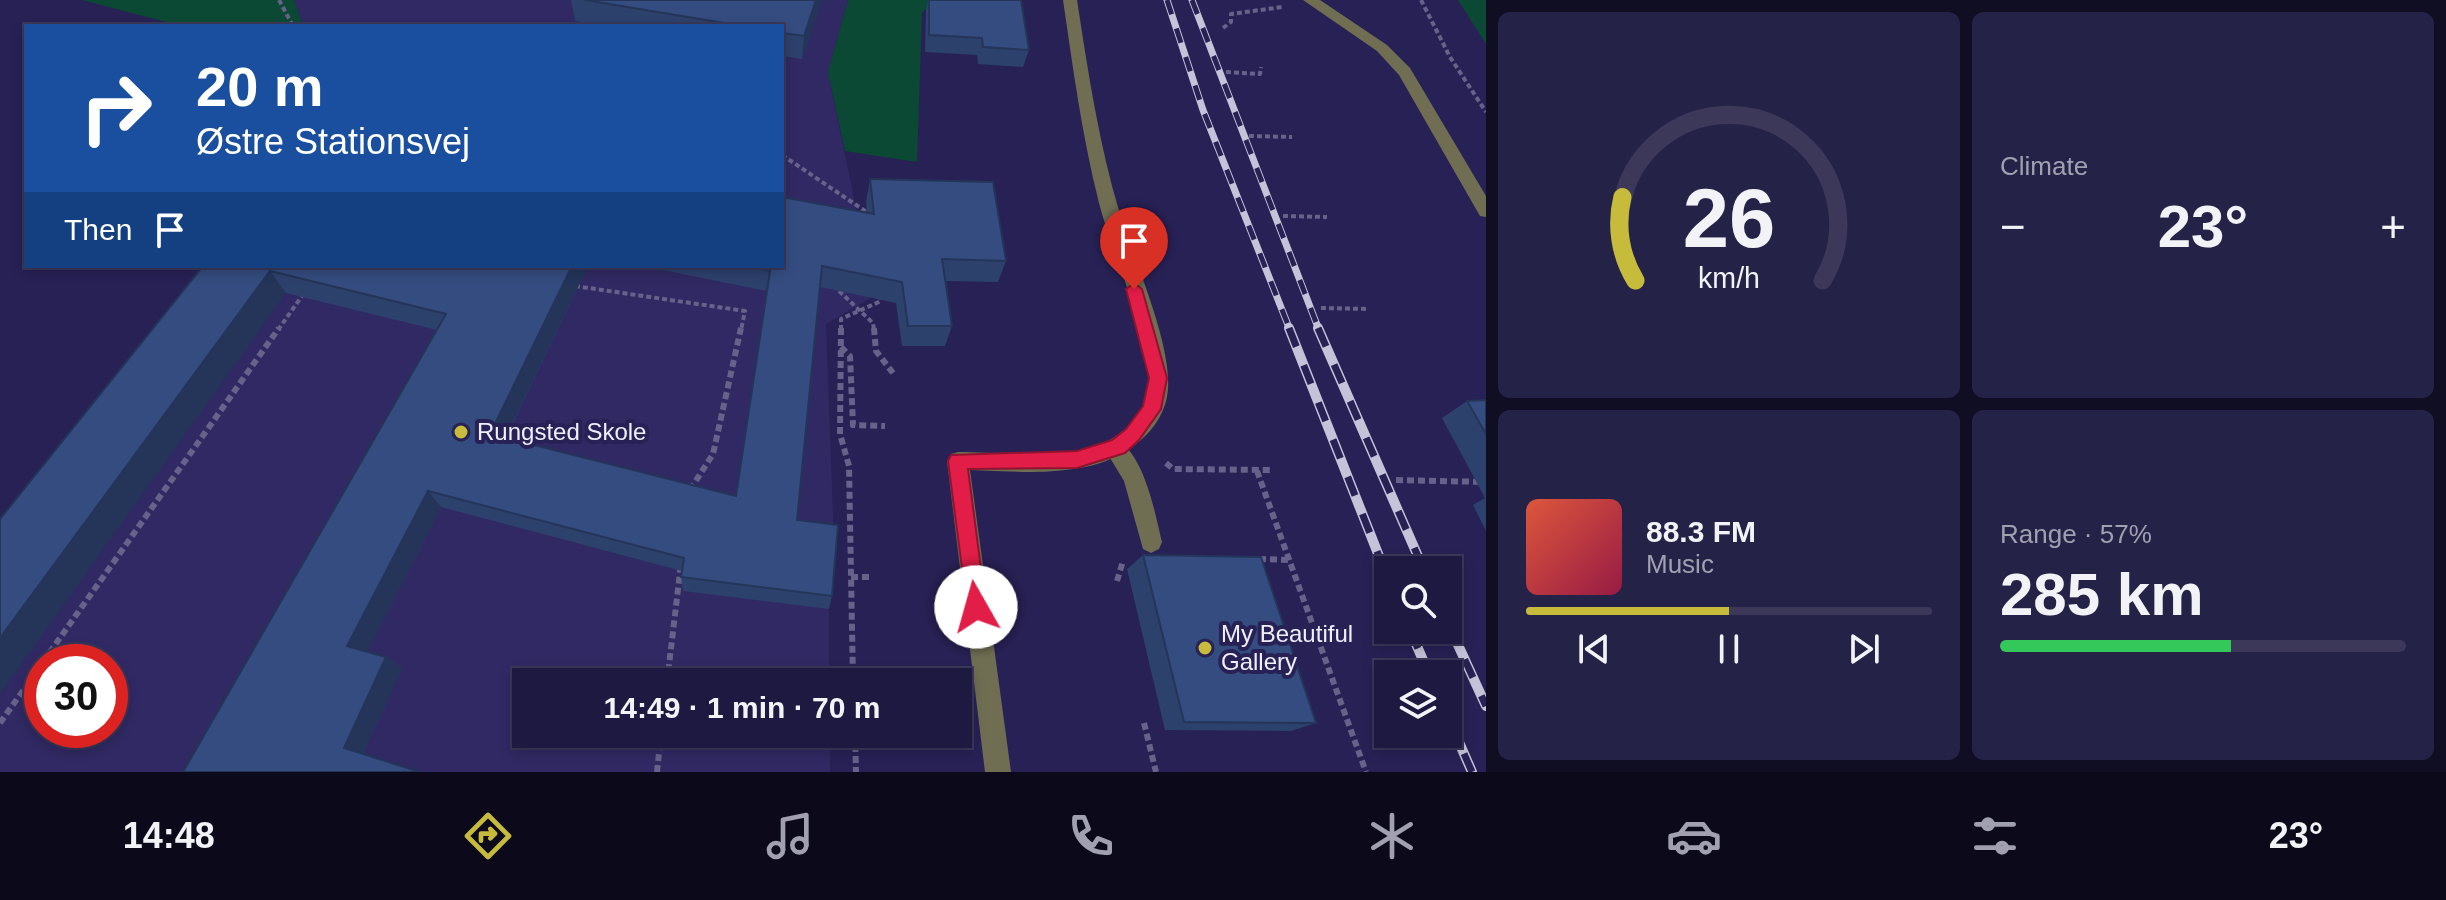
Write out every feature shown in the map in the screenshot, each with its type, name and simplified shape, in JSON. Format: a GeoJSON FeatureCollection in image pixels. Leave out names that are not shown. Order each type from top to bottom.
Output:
{"type":"FeatureCollection","features":[{"type":"Feature","properties":{"kind":"street"},"geometry":{"type":"LineString","coordinates":[[998,772],[958,461],[1077,459],[1123,441],[1152,409],[1158,378],[1109,204],[1081,72],[1070,0]]}},
{"type":"Feature","properties":{"kind":"street"},"geometry":{"type":"LineString","coordinates":[[1310,0],[1382,48],[1405,72],[1486,211]]}},
{"type":"Feature","properties":{"kind":"street"},"geometry":{"type":"LineString","coordinates":[[1123,441],[1151,542]]}},
{"type":"Feature","properties":{"kind":"path"},"geometry":{"type":"LineString","coordinates":[[279,0],[292,24]]}},
{"type":"Feature","properties":{"kind":"path"},"geometry":{"type":"LineString","coordinates":[[1223,28],[1231,22],[1231,14],[1310,0]]}},
{"type":"Feature","properties":{"kind":"path"},"geometry":{"type":"LineString","coordinates":[[1421,0],[1450,57],[1486,112]]}},
{"type":"Feature","properties":{"kind":"path"},"geometry":{"type":"LineString","coordinates":[[1226,72],[1260,74],[1261,67]]}},
{"type":"Feature","properties":{"kind":"path"},"geometry":{"type":"LineString","coordinates":[[1479,101],[1486,102]]}},
{"type":"Feature","properties":{"kind":"path"},"geometry":{"type":"LineString","coordinates":[[1249,136],[1292,137]]}},
{"type":"Feature","properties":{"kind":"path"},"geometry":{"type":"LineString","coordinates":[[784,156],[882,223]]}},
{"type":"Feature","properties":{"kind":"path"},"geometry":{"type":"LineString","coordinates":[[1283,216],[1327,217]]}},
{"type":"Feature","properties":{"kind":"path"},"geometry":{"type":"LineString","coordinates":[[560,283],[745,311],[713,454],[690,487],[688,502]]}},
{"type":"Feature","properties":{"kind":"path"},"geometry":{"type":"LineString","coordinates":[[853,668],[849,466],[840,434],[841,319],[881,301],[881,285]]}},
{"type":"Feature","properties":{"kind":"path"},"geometry":{"type":"LineString","coordinates":[[839,291],[873,323],[876,351],[893,373]]}},
{"type":"Feature","properties":{"kind":"path"},"geometry":{"type":"LineString","coordinates":[[56,644],[305,292]]}},
{"type":"Feature","properties":{"kind":"path"},"geometry":{"type":"LineString","coordinates":[[1321,308],[1369,309]]}},
{"type":"Feature","properties":{"kind":"path"},"geometry":{"type":"LineString","coordinates":[[841,347],[850,356],[853,425],[885,426]]}},
{"type":"Feature","properties":{"kind":"path"},"geometry":{"type":"LineString","coordinates":[[1123,441],[1173,469],[1271,470]]}},
{"type":"Feature","properties":{"kind":"path"},"geometry":{"type":"LineString","coordinates":[[1257,471],[1366,772]]}},
{"type":"Feature","properties":{"kind":"path"},"geometry":{"type":"LineString","coordinates":[[1396,480],[1486,482]]}},
{"type":"Feature","properties":{"kind":"path"},"geometry":{"type":"LineString","coordinates":[[1117,581],[1125,558]]}},
{"type":"Feature","properties":{"kind":"path"},"geometry":{"type":"LineString","coordinates":[[1245,559],[1290,560]]}},
{"type":"Feature","properties":{"kind":"path"},"geometry":{"type":"LineString","coordinates":[[669,668],[681,562]]}},
{"type":"Feature","properties":{"kind":"path"},"geometry":{"type":"LineString","coordinates":[[851,577],[870,577]]}},
{"type":"Feature","properties":{"kind":"path"},"geometry":{"type":"LineString","coordinates":[[0,723],[24,690]]}},
{"type":"Feature","properties":{"kind":"path"},"geometry":{"type":"LineString","coordinates":[[1144,723],[1156,772]]}},
{"type":"Feature","properties":{"kind":"path"},"geometry":{"type":"LineString","coordinates":[[657,772],[660,748]]}},
{"type":"Feature","properties":{"kind":"path"},"geometry":{"type":"LineString","coordinates":[[855,748],[856,772]]}},
{"type":"Feature","properties":{"kind":"shaded area","name":"Rungsted Skole"},"geometry":{"type":"Polygon","coordinates":[[[294,0],[848,0],[828,72],[874,296],[826,324],[834,540],[829,668],[512,668],[512,748],[830,748],[830,772],[0,772],[0,553],[217,268],[784,268],[784,24],[302,24],[294,0]]]}},
{"type":"Feature","properties":{"kind":"green space"},"geometry":{"type":"Polygon","coordinates":[[[82,0],[294,0],[302,24],[173,24],[82,0]]]}},
{"type":"Feature","properties":{"kind":"green space"},"geometry":{"type":"Polygon","coordinates":[[[848,0],[935,0],[922,13],[917,162],[845,151],[828,72],[848,0]]]}},
{"type":"Feature","properties":{"kind":"green space"},"geometry":{"type":"Polygon","coordinates":[[[1458,0],[1486,0],[1486,44],[1458,0]]]}},
{"type":"Feature","properties":{"kind":"building"},"geometry":{"type":"Polygon","coordinates":[[[585,0],[816,0],[804,36],[784,33],[784,24],[730,24],[585,0]]]}},
{"type":"Feature","properties":{"kind":"building"},"geometry":{"type":"Polygon","coordinates":[[[929,0],[1021,0],[1029,50],[983,47],[982,38],[929,35],[929,0]]]}},
{"type":"Feature","properties":{"kind":"building"},"geometry":{"type":"Polygon","coordinates":[[[870,179],[993,182],[1006,261],[942,259],[952,326],[908,326],[902,282],[822,266],[797,520],[838,525],[832,596],[681,577],[684,558],[428,491],[347,646],[386,657],[344,748],[420,772],[183,772],[446,314],[270,271],[0,638],[0,519],[201,268],[571,268],[490,434],[736,496],[770,271],[756,268],[784,268],[784,197],[874,214],[870,179]]]}},
{"type":"Feature","properties":{"kind":"building"},"geometry":{"type":"Polygon","coordinates":[[[1486,400],[1486,434],[1467,401],[1486,400]]]}},
{"type":"Feature","properties":{"kind":"building"},"geometry":{"type":"Polygon","coordinates":[[[1143,555],[1261,557],[1316,723],[1184,722],[1143,555]]]}},
{"type":"Feature","properties":{"kind":"railway"},"geometry":{"type":"LineString","coordinates":[[1167,0],[1203,110],[1290,330]]}},
{"type":"Feature","properties":{"kind":"railway"},"geometry":{"type":"LineString","coordinates":[[1192,0],[1319,330]]}},
{"type":"Feature","properties":{"kind":"railway"},"geometry":{"type":"LineString","coordinates":[[1289,328],[1379,556]]}},
{"type":"Feature","properties":{"kind":"railway"},"geometry":{"type":"LineString","coordinates":[[1318,328],[1418,556]]}},
{"type":"Feature","properties":{"kind":"railway"},"geometry":{"type":"LineString","coordinates":[[1416,644],[1423,660]]}},
{"type":"Feature","properties":{"kind":"railway"},"geometry":{"type":"LineString","coordinates":[[1458,644],[1486,706]]}},
{"type":"Feature","properties":{"kind":"railway"},"geometry":{"type":"LineString","coordinates":[[1462,748],[1472,772]]}},
{"type":"Feature","properties":{"kind":"place","name":"Rungsted Skole"},"geometry":{"type":"Point","coordinates":[461,432]}},
{"type":"Feature","properties":{"kind":"place","name":"My Beautiful Gallery"},"geometry":{"type":"Point","coordinates":[1205,648]}},
{"type":"Feature","properties":{"kind":"route"},"geometry":{"type":"LineString","coordinates":[[976,607],[958,461],[1077,459],[1118,447],[1132,435],[1152,409],[1158,391],[1156,363],[1134,289]]}}]}
